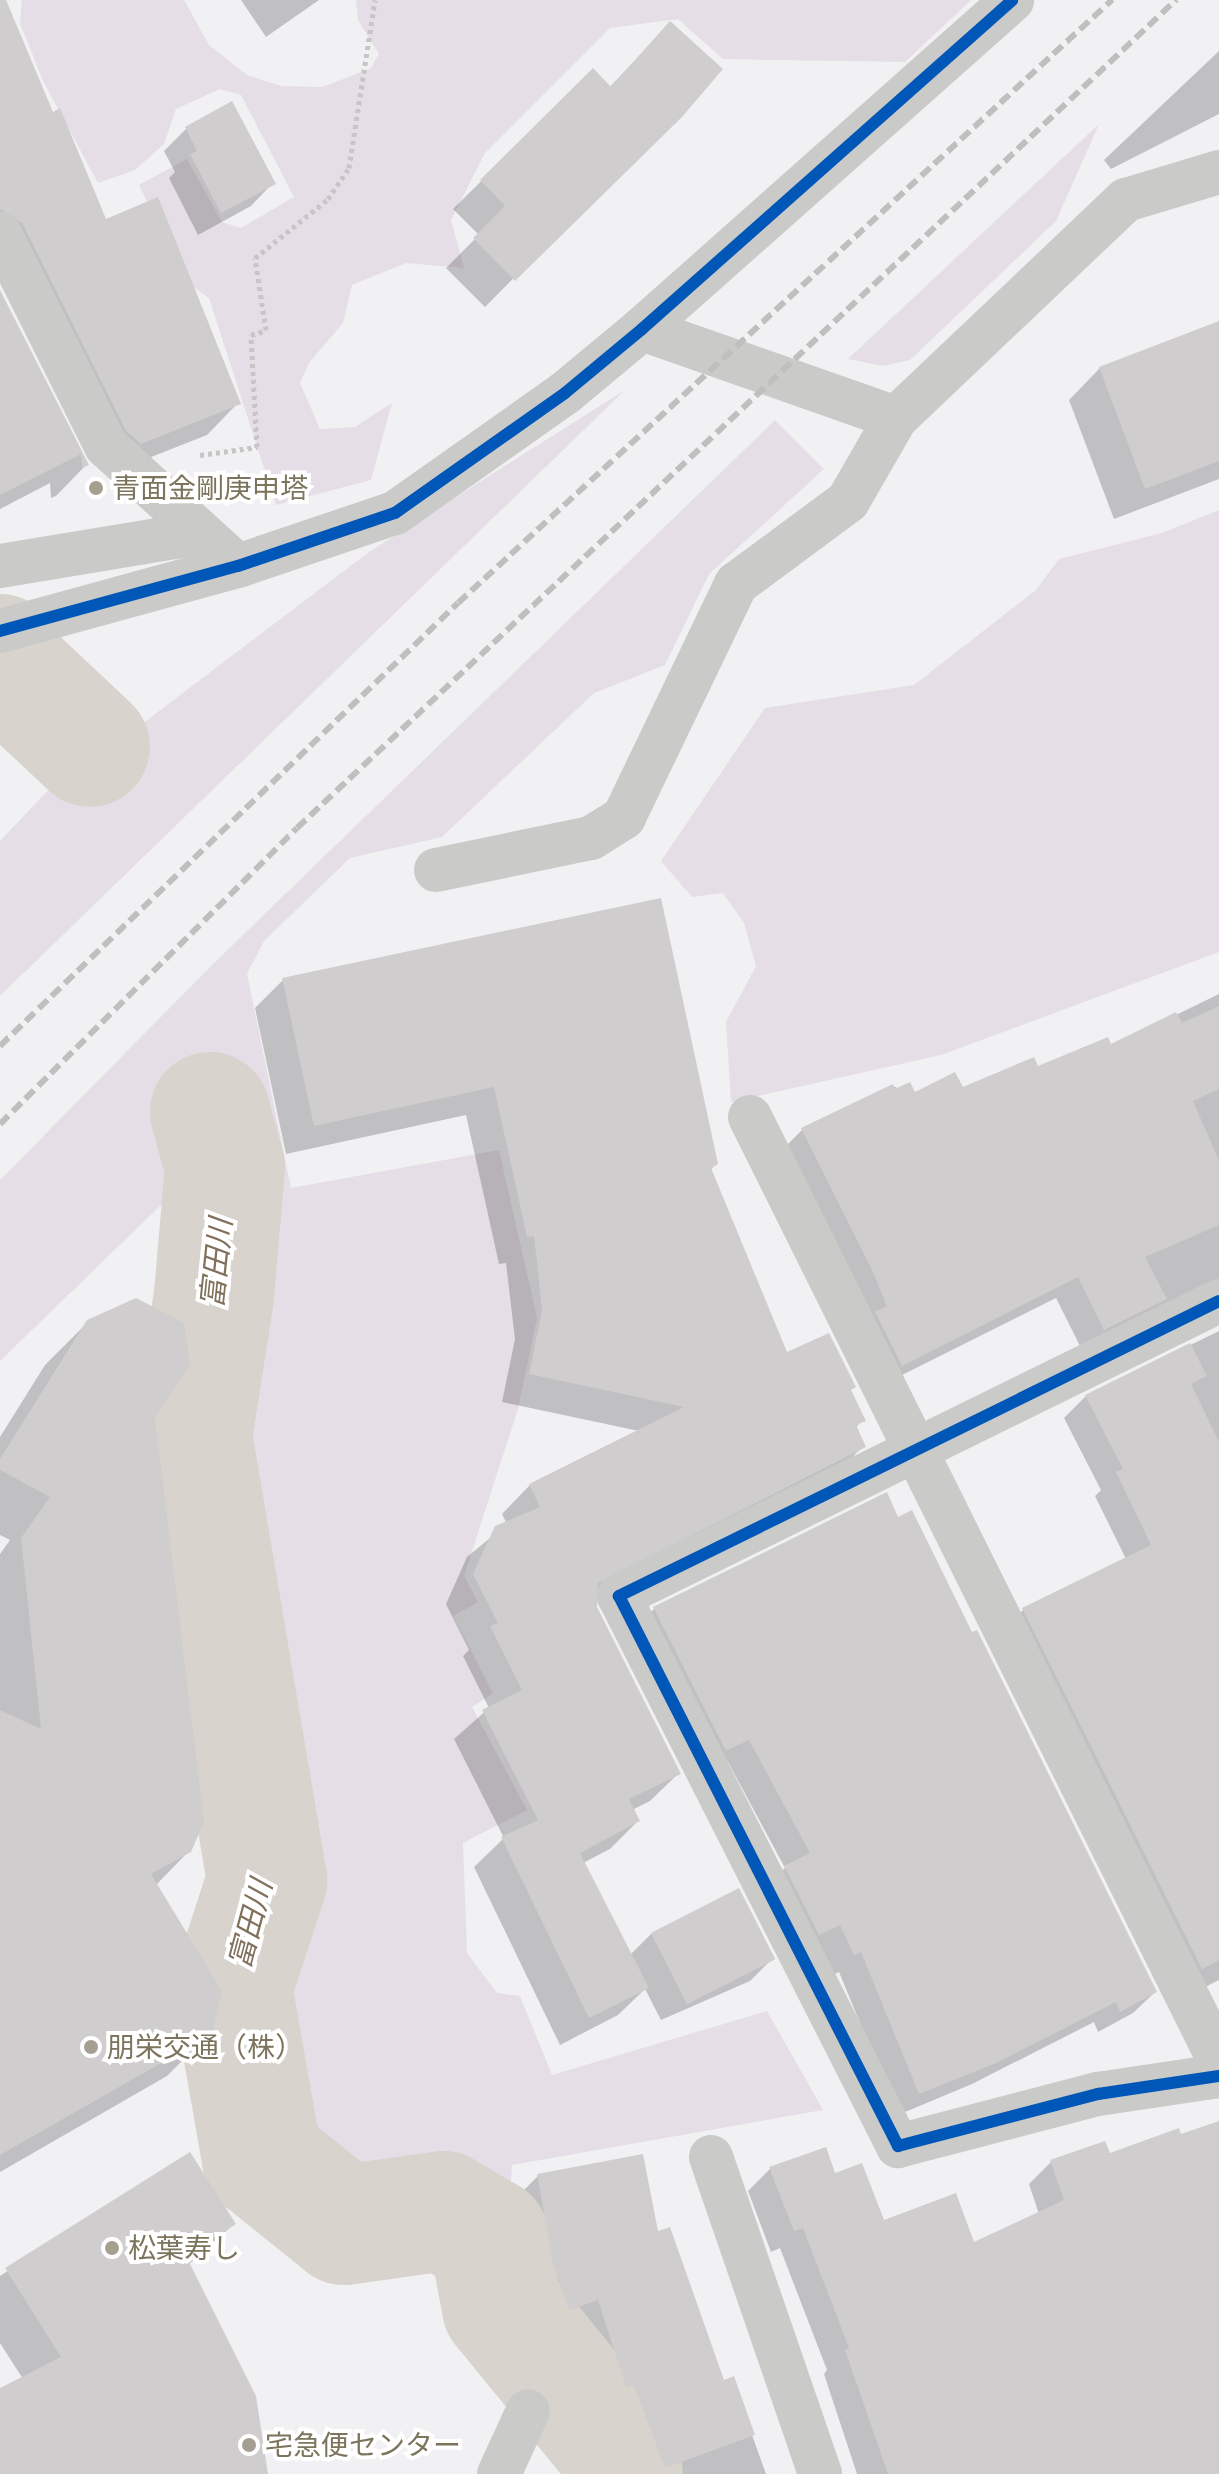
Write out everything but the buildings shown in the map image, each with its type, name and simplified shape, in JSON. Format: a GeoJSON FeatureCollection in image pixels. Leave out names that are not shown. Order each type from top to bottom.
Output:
{"type":"FeatureCollection","features":[{"type":"Feature","properties":{"kind":"street"},"geometry":{"type":"LineString","coordinates":[[17,626],[238,566],[395,513],[565,393],[642,329],[1012,0]]}},
{"type":"Feature","properties":{"kind":"street"},"geometry":{"type":"LineString","coordinates":[[436,870],[591,838],[624,817],[736,584],[848,501],[896,418],[1126,200],[1219,172]]}},
{"type":"Feature","properties":{"kind":"street"},"geometry":{"type":"LineString","coordinates":[[0,234],[106,446],[238,566]]}},
{"type":"Feature","properties":{"kind":"street"},"geometry":{"type":"LineString","coordinates":[[642,329],[896,418]]}},
{"type":"Feature","properties":{"kind":"street"},"geometry":{"type":"LineString","coordinates":[[2,565],[200,533]]}},
{"type":"Feature","properties":{"kind":"street"},"geometry":{"type":"LineString","coordinates":[[750,1117],[912,1452],[1219,2060]]}},
{"type":"Feature","properties":{"kind":"street"},"geometry":{"type":"LineString","coordinates":[[1218,1304],[619,1596],[898,2146],[1098,2094],[1219,2076]]}},
{"type":"Feature","properties":{"kind":"street"},"geometry":{"type":"LineString","coordinates":[[711,2157],[820,2474]]}},
{"type":"Feature","properties":{"kind":"street"},"geometry":{"type":"LineString","coordinates":[[499,2474],[528,2411]]}},
{"type":"Feature","properties":{"kind":"path"},"geometry":{"type":"LineString","coordinates":[[123,464],[257,447],[251,335],[266,330],[255,258],[328,199],[349,168],[375,0]]}},
{"type":"Feature","properties":{"kind":"shaded area"},"geometry":{"type":"Polygon","coordinates":[[[22,0],[184,0],[209,45],[247,75],[281,86],[323,87],[371,68],[379,54],[358,20],[356,0],[971,0],[905,62],[723,59],[678,19],[610,28],[485,153],[451,220],[464,268],[406,263],[352,285],[343,323],[309,363],[300,383],[320,429],[355,427],[392,403],[371,480],[276,505],[209,298],[184,281],[139,185],[187,159],[222,222],[241,228],[294,197],[241,95],[220,89],[176,109],[164,144],[135,170],[98,183],[43,81],[20,23],[22,0]]]}},
{"type":"Feature","properties":{"kind":"shaded area"},"geometry":{"type":"Polygon","coordinates":[[[1099,124],[1056,221],[910,360],[883,366],[848,359],[1099,124]]]}},
{"type":"Feature","properties":{"kind":"shaded area"},"geometry":{"type":"Polygon","coordinates":[[[625,390],[0,996],[0,841],[74,763],[134,730],[369,552],[625,390]]]}},
{"type":"Feature","properties":{"kind":"shaded area"},"geometry":{"type":"Polygon","coordinates":[[[775,420],[824,469],[709,574],[665,665],[594,693],[442,837],[350,858],[264,941],[247,974],[291,1188],[499,1150],[537,1318],[518,1409],[464,1576],[478,1602],[453,1616],[493,1693],[472,1707],[527,1810],[463,1843],[467,1953],[497,1993],[520,1996],[552,2075],[767,2011],[823,2110],[512,2165],[508,2230],[459,2202],[345,2205],[282,2154],[245,1992],[278,1884],[204,1428],[233,1323],[240,1233],[265,1191],[251,1167],[160,1206],[0,1361],[0,1180],[211,966],[775,420]]]}},
{"type":"Feature","properties":{"kind":"shaded area"},"geometry":{"type":"Polygon","coordinates":[[[1219,510],[1219,952],[941,1055],[731,1102],[726,1022],[756,966],[744,923],[723,893],[692,897],[661,861],[765,708],[914,685],[1036,590],[1059,559],[1162,533],[1219,510]]]}},
{"type":"Feature","properties":{"kind":"waterway","name":"富田川"},"geometry":{"type":"LineString","coordinates":[[0,654],[6,668],[90,747]]}},
{"type":"Feature","properties":{"kind":"waterway","name":"富田川"},"geometry":{"type":"LineString","coordinates":[[210,1112],[225,1167],[214,1296],[192,1436],[267,1881],[232,1988],[262,2159],[344,2225],[443,2211],[489,2238],[502,2307],[618,2449],[623,2474]]}},
{"type":"Feature","properties":{"kind":"railway"},"geometry":{"type":"LineString","coordinates":[[0,1046],[458,603],[1112,0]]}},
{"type":"Feature","properties":{"kind":"railway"},"geometry":{"type":"LineString","coordinates":[[0,1124],[297,828],[1176,0]]}},
{"type":"Feature","properties":{"kind":"cycle path"},"geometry":{"type":"LineString","coordinates":[[0,631],[238,566],[395,513],[565,393],[642,329],[1012,0]]}},
{"type":"Feature","properties":{"kind":"cycle path"},"geometry":{"type":"LineString","coordinates":[[1219,1301],[619,1596],[898,2146],[1098,2094],[1219,2076]]}},
{"type":"Feature","properties":{"kind":"place","name":"青面金剛庚申塔"},"geometry":{"type":"Point","coordinates":[96,488]}},
{"type":"Feature","properties":{"kind":"place","name":"朋栄交通（株）"},"geometry":{"type":"Point","coordinates":[91,2047]}},
{"type":"Feature","properties":{"kind":"place","name":"松葉寿し"},"geometry":{"type":"Point","coordinates":[112,2248]}},
{"type":"Feature","properties":{"kind":"place","name":"宅急便センター"},"geometry":{"type":"Point","coordinates":[249,2445]}}]}
